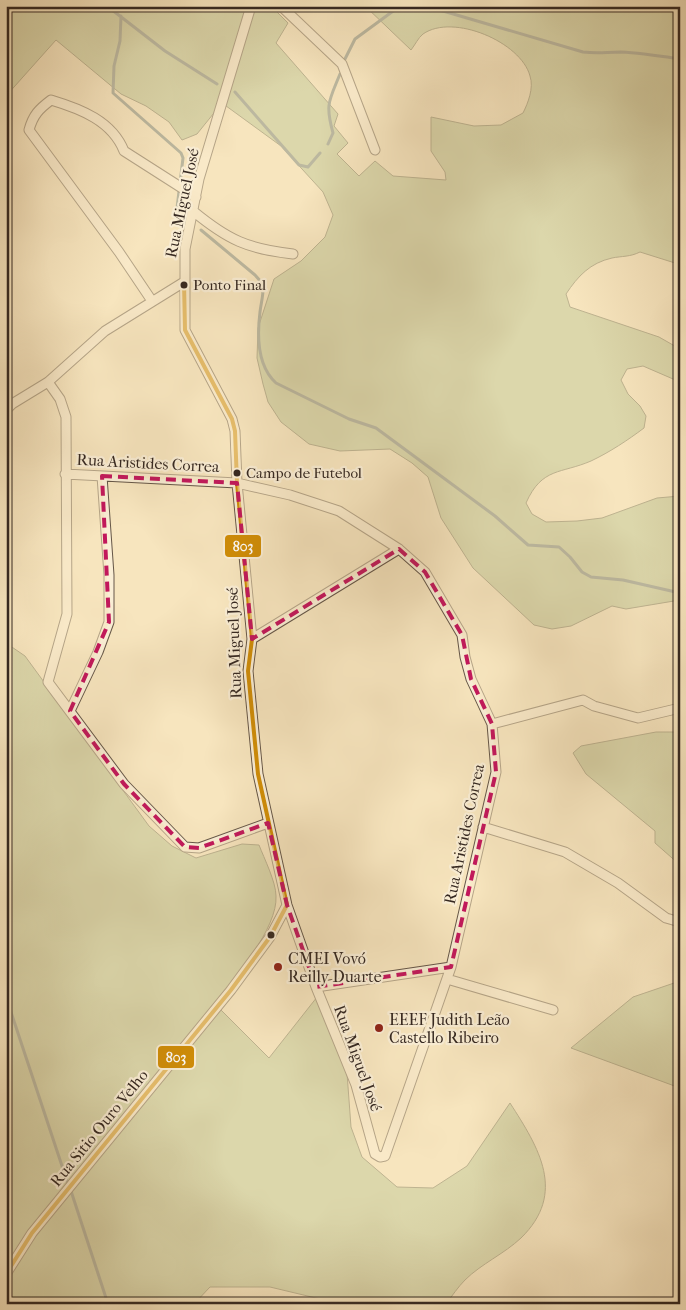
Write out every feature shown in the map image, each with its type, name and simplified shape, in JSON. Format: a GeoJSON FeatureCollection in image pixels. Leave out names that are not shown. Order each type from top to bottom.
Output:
{"type":"FeatureCollection","features":[{"type":"Feature","properties":{"kind":"street","name":"Rua Miguel José"},"geometry":{"type":"LineString","coordinates":[[251,6],[196,197],[185,250],[186,330],[232,419],[235,431],[237,483],[252,639],[248,671],[258,774],[287,905],[316,987],[356,1085],[375,1154],[380,1157]]}},
{"type":"Feature","properties":{"kind":"street"},"geometry":{"type":"LineString","coordinates":[[281,6],[342,64],[375,150]]}},
{"type":"Feature","properties":{"kind":"street"},"geometry":{"type":"LineString","coordinates":[[152,302],[119,252],[29,130],[32,120],[38,110],[52,100],[77,108],[106,125],[119,139],[124,151],[196,197]]}},
{"type":"Feature","properties":{"kind":"street"},"geometry":{"type":"LineString","coordinates":[[193,211],[218,232],[259,250],[293,254]]}},
{"type":"Feature","properties":{"kind":"street"},"geometry":{"type":"LineString","coordinates":[[6,410],[12,404],[48,382],[105,331],[184,282]]}},
{"type":"Feature","properties":{"kind":"street"},"geometry":{"type":"LineString","coordinates":[[48,382],[60,399],[66,417],[67,614],[48,682],[124,784],[185,846],[199,848],[268,823]]}},
{"type":"Feature","properties":{"kind":"street","name":"Rua Aristides Correa"},"geometry":{"type":"LineString","coordinates":[[65,474],[237,483],[290,495],[339,511],[399,549],[425,572],[462,635],[465,658],[471,679],[492,724],[496,772],[451,966],[386,1156],[380,1157]]}},
{"type":"Feature","properties":{"kind":"street"},"geometry":{"type":"LineString","coordinates":[[70,711],[98,652],[109,622],[109,575],[102,476]]}},
{"type":"Feature","properties":{"kind":"street"},"geometry":{"type":"LineString","coordinates":[[252,639],[399,549]]}},
{"type":"Feature","properties":{"kind":"street"},"geometry":{"type":"LineString","coordinates":[[492,724],[583,700],[594,706],[638,718],[680,708]]}},
{"type":"Feature","properties":{"kind":"street"},"geometry":{"type":"LineString","coordinates":[[483,827],[566,852],[618,882],[666,918],[680,922]]}},
{"type":"Feature","properties":{"kind":"street","name":"Rua Sitio Ouro Velho"},"geometry":{"type":"LineString","coordinates":[[6,1274],[32,1233],[231,990],[270,937],[287,905]]}},
{"type":"Feature","properties":{"kind":"street"},"geometry":{"type":"LineString","coordinates":[[316,987],[451,966]]}},
{"type":"Feature","properties":{"kind":"street"},"geometry":{"type":"LineString","coordinates":[[447,979],[553,1010]]}},
{"type":"Feature","properties":{"kind":"highlighted area"},"geometry":{"type":"Polygon","coordinates":[[[102,476],[237,483],[252,639],[399,549],[425,572],[462,635],[471,679],[492,724],[496,772],[451,967],[316,987],[287,905],[268,823],[199,848],[185,847],[124,784],[70,711],[109,622],[102,476]]]}},
{"type":"Feature","properties":{"kind":"green space"},"geometry":{"type":"Polygon","coordinates":[[[6,6],[271,6],[288,23],[276,43],[338,114],[334,126],[348,143],[337,154],[359,176],[375,161],[393,176],[446,180],[445,172],[431,151],[431,117],[474,126],[501,125],[523,113],[531,90],[530,76],[524,64],[514,52],[484,34],[468,29],[436,28],[423,34],[411,50],[365,6],[680,6],[680,259],[675,263],[640,252],[629,256],[604,260],[585,271],[566,294],[570,307],[659,337],[680,349],[680,382],[643,366],[627,369],[621,380],[628,394],[640,406],[646,416],[644,428],[619,446],[591,461],[546,477],[532,491],[526,503],[532,514],[546,522],[577,521],[602,518],[657,498],[680,496],[680,600],[626,609],[612,606],[571,626],[552,629],[534,625],[473,568],[441,518],[428,477],[412,463],[390,449],[340,451],[309,444],[281,422],[268,402],[263,384],[257,358],[258,328],[274,279],[301,261],[325,237],[333,215],[323,192],[281,146],[222,103],[197,134],[182,140],[169,122],[146,106],[121,94],[56,40],[6,96],[6,6]]]}},
{"type":"Feature","properties":{"kind":"green space"},"geometry":{"type":"Polygon","coordinates":[[[6,643],[25,656],[149,826],[172,846],[196,858],[242,844],[259,845],[274,884],[276,896],[275,909],[263,938],[215,1004],[269,1058],[321,992],[347,1073],[351,1127],[362,1157],[397,1187],[433,1188],[467,1166],[510,1103],[530,1137],[544,1170],[543,1204],[535,1221],[521,1238],[471,1274],[446,1304],[341,1304],[270,1287],[210,1287],[194,1304],[6,1304],[6,643]]]}},
{"type":"Feature","properties":{"kind":"green space"},"geometry":{"type":"Polygon","coordinates":[[[656,732],[680,732],[680,865],[655,843],[655,831],[586,774],[573,753],[581,746],[656,732]]]}},
{"type":"Feature","properties":{"kind":"green space"},"geometry":{"type":"Polygon","coordinates":[[[680,981],[680,1088],[571,1048],[633,997],[680,981]]]}},
{"type":"Feature","properties":{"kind":"waterway"},"geometry":{"type":"LineString","coordinates":[[107,6],[165,51],[217,84]]}},
{"type":"Feature","properties":{"kind":"waterway"},"geometry":{"type":"LineString","coordinates":[[345,59],[355,39],[400,6]]}},
{"type":"Feature","properties":{"kind":"waterway"},"geometry":{"type":"LineString","coordinates":[[426,6],[583,52],[628,52],[680,59]]}},
{"type":"Feature","properties":{"kind":"waterway"},"geometry":{"type":"LineString","coordinates":[[121,16],[120,41],[114,66],[113,93],[181,153],[183,158],[177,208],[185,221]]}},
{"type":"Feature","properties":{"kind":"waterway"},"geometry":{"type":"LineString","coordinates":[[328,144],[333,133],[329,115],[329,103],[340,74]]}},
{"type":"Feature","properties":{"kind":"waterway"},"geometry":{"type":"LineString","coordinates":[[235,92],[299,165],[308,167],[320,153]]}},
{"type":"Feature","properties":{"kind":"waterway"},"geometry":{"type":"LineString","coordinates":[[201,230],[255,275],[263,284],[259,331],[260,350],[265,368],[276,383],[349,419],[376,428],[495,516],[528,545],[559,547],[582,572],[591,577],[623,580],[680,593]]}},
{"type":"Feature","properties":{"kind":"waterway"},"geometry":{"type":"LineString","coordinates":[[6,997],[68,1184]]}},
{"type":"Feature","properties":{"kind":"waterway"},"geometry":{"type":"LineString","coordinates":[[71,1191],[108,1304]]}},
{"type":"Feature","properties":{"kind":"transit line","name":"803"},"geometry":{"type":"LineString","coordinates":[[6,1274],[32,1233],[231,990],[270,937],[287,905],[258,774],[248,671],[252,639],[237,483],[235,431],[232,419],[185,330],[184,282]]}},
{"type":"Feature","properties":{"kind":"place","name":"Ponto Final"},"geometry":{"type":"Point","coordinates":[184,285]}},
{"type":"Feature","properties":{"kind":"place","name":"Campo de Futebol"},"geometry":{"type":"Point","coordinates":[237,473]}},
{"type":"Feature","properties":{"kind":"place","name":"CMEI Vovó Reilly Duarte"},"geometry":{"type":"Point","coordinates":[278,967]}},
{"type":"Feature","properties":{"kind":"place","name":"EEEF Judith Leão Castello Ribeiro"},"geometry":{"type":"Point","coordinates":[379,1028]}}]}
